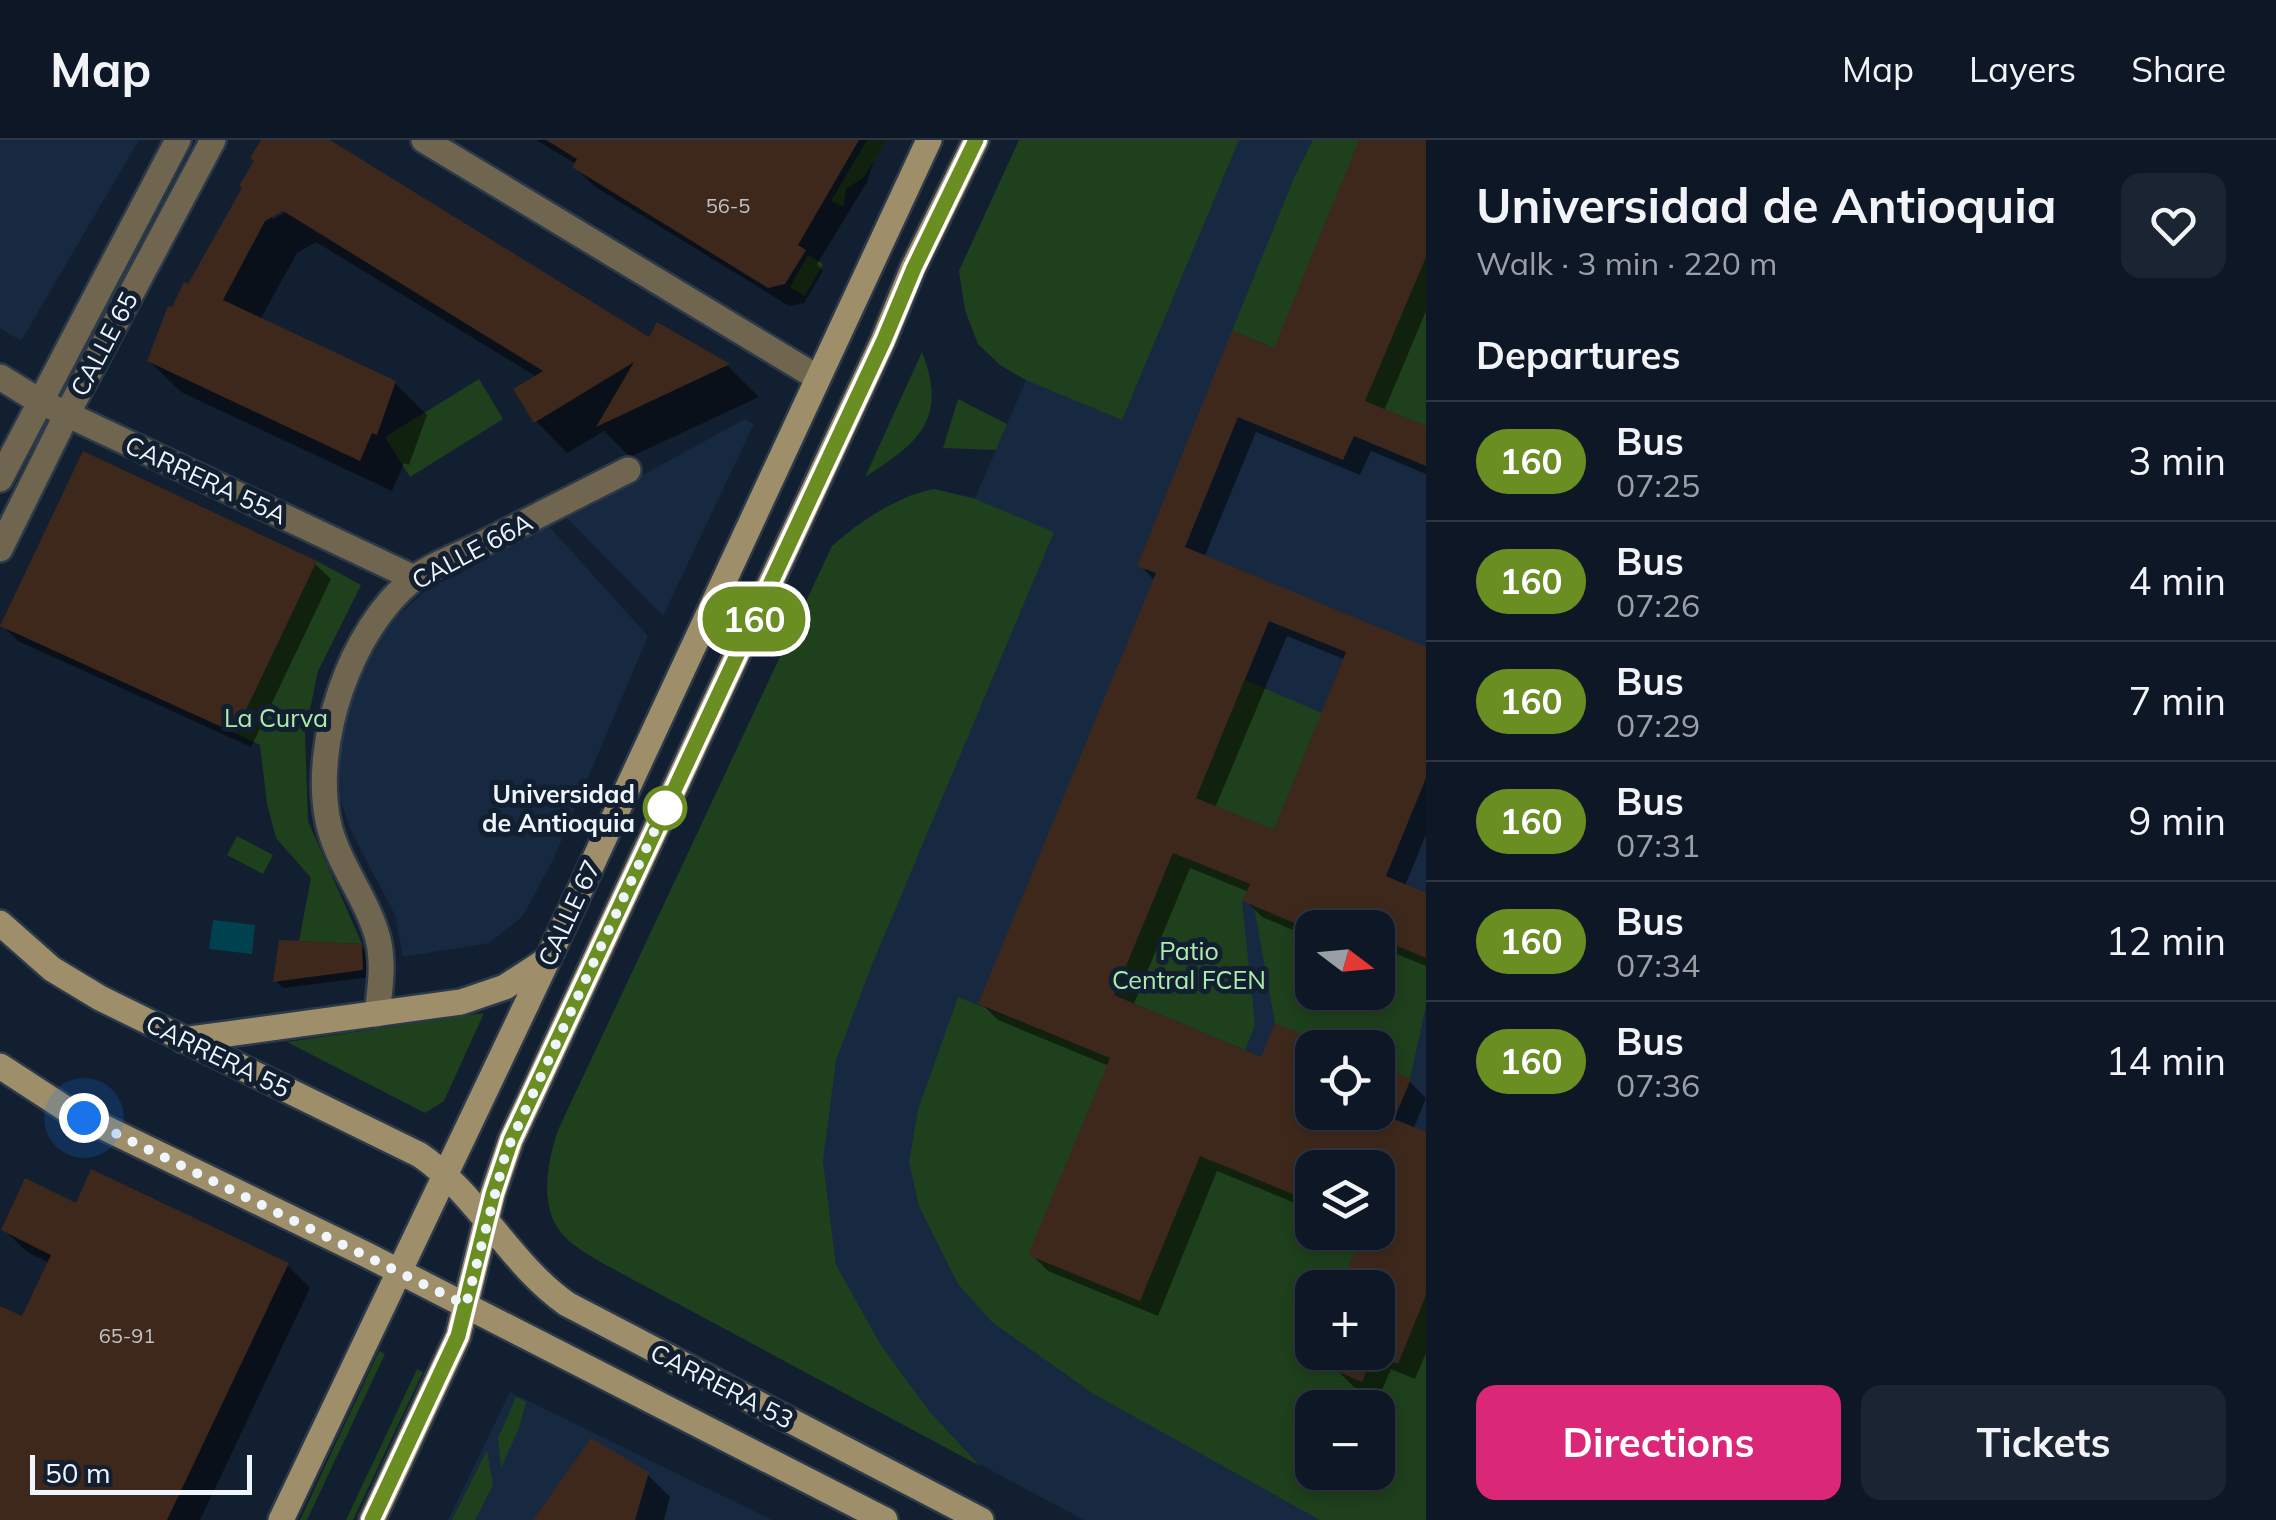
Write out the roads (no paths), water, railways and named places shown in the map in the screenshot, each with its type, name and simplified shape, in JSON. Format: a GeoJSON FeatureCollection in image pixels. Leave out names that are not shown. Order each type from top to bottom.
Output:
{"type":"FeatureCollection","features":[{"type":"Feature","properties":{"kind":"main road","name":"CALLE 67"},"geometry":{"type":"LineString","coordinates":[[281,1520],[929,140]]}},
{"type":"Feature","properties":{"kind":"main road","name":"CALLE 67"},"geometry":{"type":"LineString","coordinates":[[372,1520],[453,1350],[511,1140],[976,140]]}},
{"type":"Feature","properties":{"kind":"main road","name":"CARRERA 55"},"geometry":{"type":"LineString","coordinates":[[0,923],[44,962],[79,986],[181,1040],[400,1144],[445,1174],[486,1223]]}},
{"type":"Feature","properties":{"kind":"main road"},"geometry":{"type":"LineString","coordinates":[[181,1040],[436,1007],[482,996],[524,977],[548,958]]}},
{"type":"Feature","properties":{"kind":"main road"},"geometry":{"type":"LineString","coordinates":[[0,1066],[66,1109],[397,1270]]}},
{"type":"Feature","properties":{"kind":"main road","name":"CARRERA 53"},"geometry":{"type":"LineString","coordinates":[[486,1223],[533,1277],[591,1319],[981,1520]]}},
{"type":"Feature","properties":{"kind":"main road","name":"CARRERA 53"},"geometry":{"type":"LineString","coordinates":[[397,1270],[884,1520]]}},
{"type":"Feature","properties":{"kind":"street","name":"CALLE 65"},"geometry":{"type":"LineString","coordinates":[[0,479],[178,140]]}},
{"type":"Feature","properties":{"kind":"street","name":"CALLE 65"},"geometry":{"type":"LineString","coordinates":[[0,549],[213,140]]}},
{"type":"Feature","properties":{"kind":"street"},"geometry":{"type":"LineString","coordinates":[[424,140],[818,378]]}},
{"type":"Feature","properties":{"kind":"street","name":"CARRERA 55A"},"geometry":{"type":"LineString","coordinates":[[0,377],[39,401],[414,578]]}},
{"type":"Feature","properties":{"kind":"street","name":"CALLE 66A"},"geometry":{"type":"LineString","coordinates":[[377,1014],[381,979],[378,939],[335,848],[323,782],[326,742],[354,661],[373,624],[414,578],[628,470]]}},
{"type":"Feature","properties":{"kind":"place","name":"Universidad de Antioquia"},"geometry":{"type":"Point","coordinates":[665,808]}},
{"type":"Feature","properties":{"kind":"park label","name":"La Curva"},"geometry":{"type":"Point","coordinates":[276,718]}},
{"type":"Feature","properties":{"kind":"park label","name":"Patio Central FCEN"},"geometry":{"type":"Point","coordinates":[1189,966]}}]}
